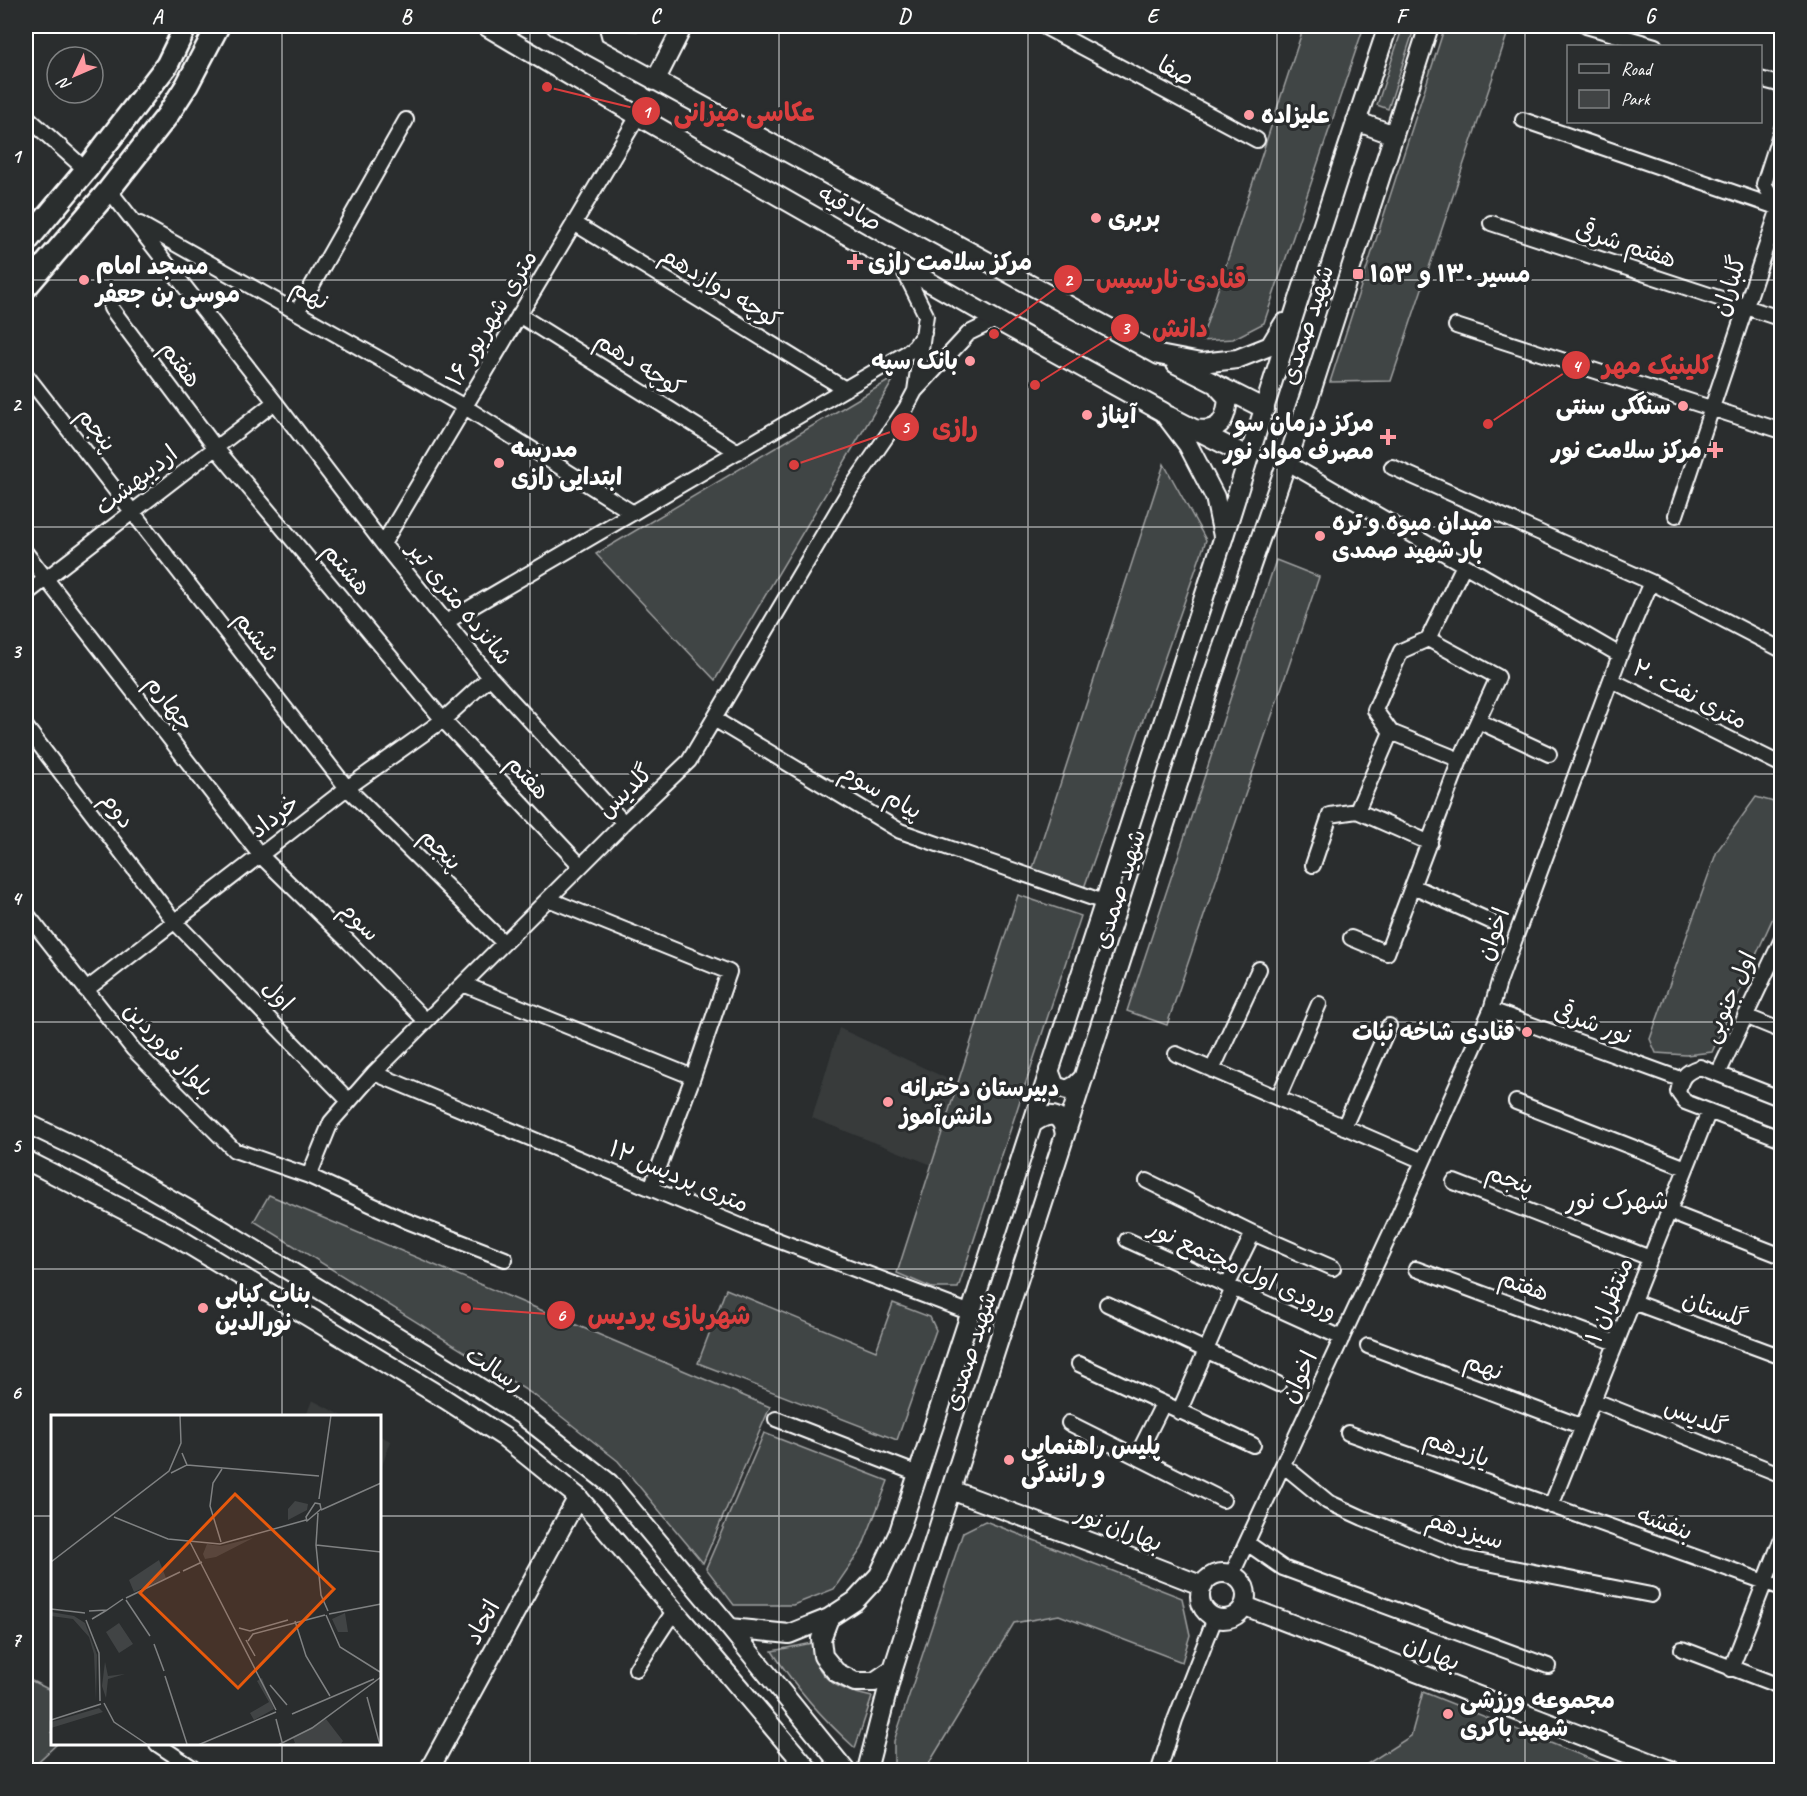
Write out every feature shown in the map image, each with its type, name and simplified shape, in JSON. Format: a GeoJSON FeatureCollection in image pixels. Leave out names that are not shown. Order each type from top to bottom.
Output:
{"type":"FeatureCollection","features":[{"type":"Feature","properties":{"kind":"highway"},"geometry":{"type":"LineString","coordinates":[[26,242],[86,170],[167,65],[186,26]]}},
{"type":"Feature","properties":{"kind":"highway"},"geometry":{"type":"LineString","coordinates":[[26,287],[109,190],[167,116],[188,86],[218,26]]}},
{"type":"Feature","properties":{"kind":"main road","name":"صادقیه"},"geometry":{"type":"LineString","coordinates":[[486,26],[638,116],[996,320],[1163,412],[1188,445],[1215,497],[1224,539]]}},
{"type":"Feature","properties":{"kind":"main road","name":"صادقیه"},"geometry":{"type":"LineString","coordinates":[[556,26],[1159,355],[1201,363],[1237,359],[1270,346],[1295,307]]}},
{"type":"Feature","properties":{"kind":"main road"},"geometry":{"type":"LineString","coordinates":[[655,81],[683,26]]}},
{"type":"Feature","properties":{"kind":"main road","name":"شهید صمدی"},"geometry":{"type":"LineString","coordinates":[[730,1628],[789,1634],[830,1618],[855,1601],[879,1575],[899,1532],[1224,539],[1295,307],[1388,26]]}},
{"type":"Feature","properties":{"kind":"main road","name":"شهید صمدی"},"geometry":{"type":"LineString","coordinates":[[867,1770],[894,1669],[1212,678],[1309,398],[1429,26]]}},
{"type":"Feature","properties":{"kind":"main road"},"geometry":{"type":"LineString","coordinates":[[1356,121],[1394,135]]}},
{"type":"Feature","properties":{"kind":"main road"},"geometry":{"type":"LineString","coordinates":[[1159,355],[1265,409]]}},
{"type":"Feature","properties":{"kind":"main road"},"geometry":{"type":"LineString","coordinates":[[1192,429],[1208,431],[1220,424],[1227,412],[1228,398],[1218,387]]}},
{"type":"Feature","properties":{"kind":"main road"},"geometry":{"type":"LineString","coordinates":[[1163,412],[1249,457]]}},
{"type":"Feature","properties":{"kind":"main road"},"geometry":{"type":"LineString","coordinates":[[1049,1070],[1055,1086],[1067,1090],[1084,1077]]}},
{"type":"Feature","properties":{"kind":"main road"},"geometry":{"type":"LineString","coordinates":[[1032,1124],[1049,1114],[1055,1116],[1064,1125],[1065,1135]]}},
{"type":"Feature","properties":{"kind":"main road","name":"رسالت"},"geometry":{"type":"LineString","coordinates":[[26,1123],[89,1153],[203,1218],[450,1369],[522,1415],[609,1483],[845,1770]]}},
{"type":"Feature","properties":{"kind":"main road"},"geometry":{"type":"LineString","coordinates":[[26,1161],[173,1235],[504,1437],[578,1497],[809,1770]]}},
{"type":"Feature","properties":{"kind":"main road","name":"بهاران نور"},"geometry":{"type":"LineString","coordinates":[[951,1490],[1203,1586]]}},
{"type":"Feature","properties":{"kind":"main road","name":"اتحاد"},"geometry":{"type":"LineString","coordinates":[[429,1770],[578,1497]]}},
{"type":"Feature","properties":{"kind":"main road"},"geometry":{"type":"LineString","coordinates":[[1232,1574],[1243,1584],[1246,1591],[1245,1606],[1235,1616],[1215,1618],[1203,1608],[1200,1593],[1212,1576],[1232,1574]]}},
{"type":"Feature","properties":{"kind":"main road","name":"بهاران"},"geometry":{"type":"LineString","coordinates":[[1245,1606],[1670,1770]]}},
{"type":"Feature","properties":{"kind":"main road"},"geometry":{"type":"LineString","coordinates":[[830,1618],[821,1639],[823,1656],[836,1672],[855,1682],[874,1682],[894,1669]]}},
{"type":"Feature","properties":{"kind":"street"},"geometry":{"type":"LineString","coordinates":[[590,26],[596,48]]}},
{"type":"Feature","properties":{"kind":"street","name":"صفا"},"geometry":{"type":"LineString","coordinates":[[1043,26],[1257,140]]}},
{"type":"Feature","properties":{"kind":"street"},"geometry":{"type":"LineString","coordinates":[[1586,26],[1652,45]]}},
{"type":"Feature","properties":{"kind":"street"},"geometry":{"type":"LineString","coordinates":[[1762,79],[1782,85]]}},
{"type":"Feature","properties":{"kind":"street"},"geometry":{"type":"LineString","coordinates":[[26,116],[86,170]]}},
{"type":"Feature","properties":{"kind":"street","name":"۱۶ متری شهریور"},"geometry":{"type":"LineString","coordinates":[[383,544],[638,116]]}},
{"type":"Feature","properties":{"kind":"street"},"geometry":{"type":"LineString","coordinates":[[297,312],[406,120]]}},
{"type":"Feature","properties":{"kind":"street"},"geometry":{"type":"LineString","coordinates":[[1523,120],[1781,208]]}},
{"type":"Feature","properties":{"kind":"street"},"geometry":{"type":"LineString","coordinates":[[1781,208],[1764,184],[1782,128]]}},
{"type":"Feature","properties":{"kind":"street","name":"شانزده متری تیر"},"geometry":{"type":"LineString","coordinates":[[109,190],[383,544],[490,677],[624,823]]}},
{"type":"Feature","properties":{"kind":"street","name":"گلباران"},"geometry":{"type":"LineString","coordinates":[[1676,515],[1781,208]]}},
{"type":"Feature","properties":{"kind":"street","name":"نهم"},"geometry":{"type":"LineString","coordinates":[[133,220],[465,407],[633,513]]}},
{"type":"Feature","properties":{"kind":"street","name":"کوچه دوازدهم"},"geometry":{"type":"LineString","coordinates":[[574,223],[845,389]]}},
{"type":"Feature","properties":{"kind":"street","name":"هفتم شرقی"},"geometry":{"type":"LineString","coordinates":[[1491,223],[1782,319]]}},
{"type":"Feature","properties":{"kind":"street"},"geometry":{"type":"LineString","coordinates":[[901,265],[926,315],[915,391]]}},
{"type":"Feature","properties":{"kind":"street","name":"هفتم"},"geometry":{"type":"LineString","coordinates":[[111,308],[216,447]]}},
{"type":"Feature","properties":{"kind":"street","name":"کوچه دهم"},"geometry":{"type":"LineString","coordinates":[[519,315],[738,452]]}},
{"type":"Feature","properties":{"kind":"street","name":"گلدیس"},"geometry":{"type":"LineString","coordinates":[[309,1176],[331,1122],[374,1073],[689,761],[849,491],[915,391],[969,333],[996,320]]}},
{"type":"Feature","properties":{"kind":"street"},"geometry":{"type":"LineString","coordinates":[[1456,326],[1782,431]]}},
{"type":"Feature","properties":{"kind":"street"},"geometry":{"type":"LineString","coordinates":[[446,622],[908,352],[924,333]]}},
{"type":"Feature","properties":{"kind":"street","name":"پنجم"},"geometry":{"type":"LineString","coordinates":[[26,375],[132,512]]}},
{"type":"Feature","properties":{"kind":"street","name":"اردیبهشت"},"geometry":{"type":"LineString","coordinates":[[26,594],[275,402]]}},
{"type":"Feature","properties":{"kind":"street","name":"هشتم"},"geometry":{"type":"LineString","coordinates":[[216,447],[443,720]]}},
{"type":"Feature","properties":{"kind":"street"},"geometry":{"type":"LineString","coordinates":[[1286,462],[1620,655]]}},
{"type":"Feature","properties":{"kind":"street"},"geometry":{"type":"LineString","coordinates":[[1392,467],[1651,582],[1782,650]]}},
{"type":"Feature","properties":{"kind":"street","name":"ششم"},"geometry":{"type":"LineString","coordinates":[[132,512],[347,788]]}},
{"type":"Feature","properties":{"kind":"street"},"geometry":{"type":"LineString","coordinates":[[26,553],[45,579]]}},
{"type":"Feature","properties":{"kind":"street"},"geometry":{"type":"LineString","coordinates":[[1460,760],[1391,732],[1375,710],[1401,651],[1428,639],[1464,565]]}},
{"type":"Feature","properties":{"kind":"street","name":"چهارم"},"geometry":{"type":"LineString","coordinates":[[45,579],[260,855]]}},
{"type":"Feature","properties":{"kind":"street","name":"اخوان"},"geometry":{"type":"LineString","coordinates":[[1232,1574],[1491,1010],[1503,971],[1620,655],[1651,582]]}},
{"type":"Feature","properties":{"kind":"street"},"geometry":{"type":"LineString","coordinates":[[1351,938],[1387,953],[1460,760],[1498,677],[1428,639]]}},
{"type":"Feature","properties":{"kind":"street","name":"خرداد"},"geometry":{"type":"LineString","coordinates":[[86,990],[347,788],[443,720],[490,677]]}},
{"type":"Feature","properties":{"kind":"street","name":"۲۰ متری نفت"},"geometry":{"type":"LineString","coordinates":[[1611,680],[1782,765]]}},
{"type":"Feature","properties":{"kind":"street","name":"پیام سوم"},"geometry":{"type":"LineString","coordinates":[[714,719],[900,831],[1104,902]]}},
{"type":"Feature","properties":{"kind":"street","name":"هفتم"},"geometry":{"type":"LineString","coordinates":[[443,720],[581,866]]}},
{"type":"Feature","properties":{"kind":"street"},"geometry":{"type":"LineString","coordinates":[[1478,721],[1549,754]]}},
{"type":"Feature","properties":{"kind":"street","name":"دوم"},"geometry":{"type":"LineString","coordinates":[[26,727],[174,921]]}},
{"type":"Feature","properties":{"kind":"street"},"geometry":{"type":"LineString","coordinates":[[1357,811],[1391,732]]}},
{"type":"Feature","properties":{"kind":"street","name":"پنجم"},"geometry":{"type":"LineString","coordinates":[[347,788],[504,943]]}},
{"type":"Feature","properties":{"kind":"street"},"geometry":{"type":"LineString","coordinates":[[1313,865],[1330,815],[1357,811],[1430,843]]}},
{"type":"Feature","properties":{"kind":"street","name":"سوم"},"geometry":{"type":"LineString","coordinates":[[260,855],[426,1021]]}},
{"type":"Feature","properties":{"kind":"street"},"geometry":{"type":"LineString","coordinates":[[1413,886],[1490,921]]}},
{"type":"Feature","properties":{"kind":"street"},"geometry":{"type":"LineString","coordinates":[[548,899],[729,972],[693,1077],[651,1188]]}},
{"type":"Feature","properties":{"kind":"street","name":"بلوار فروردین"},"geometry":{"type":"LineString","coordinates":[[26,914],[133,1049],[234,1150],[309,1176],[407,1221],[505,1259]]}},
{"type":"Feature","properties":{"kind":"street","name":"اول"},"geometry":{"type":"LineString","coordinates":[[174,921],[350,1101]]}},
{"type":"Feature","properties":{"kind":"street","name":"اول جنوبی"},"geometry":{"type":"LineString","coordinates":[[1718,1074],[1782,939]]}},
{"type":"Feature","properties":{"kind":"street"},"geometry":{"type":"LineString","coordinates":[[1212,1070],[1259,969]]}},
{"type":"Feature","properties":{"kind":"street"},"geometry":{"type":"LineString","coordinates":[[463,984],[693,1077]]}},
{"type":"Feature","properties":{"kind":"street"},"geometry":{"type":"LineString","coordinates":[[1278,1098],[1319,1004]]}},
{"type":"Feature","properties":{"kind":"street","name":"نور شرقی"},"geometry":{"type":"LineString","coordinates":[[1491,1010],[1680,1079]]}},
{"type":"Feature","properties":{"kind":"street"},"geometry":{"type":"LineString","coordinates":[[1745,1016],[1782,1031]]}},
{"type":"Feature","properties":{"kind":"street"},"geometry":{"type":"LineString","coordinates":[[1344,1127],[1389,1026]]}},
{"type":"Feature","properties":{"kind":"street"},"geometry":{"type":"LineString","coordinates":[[1176,1054],[1423,1161]]}},
{"type":"Feature","properties":{"kind":"street"},"geometry":{"type":"LineString","coordinates":[[1782,1099],[1700,1067],[1688,1071],[1680,1079],[1678,1092],[1685,1102],[1782,1139]]}},
{"type":"Feature","properties":{"kind":"street","name":"۱۲ متری پردیس"},"geometry":{"type":"LineString","coordinates":[[374,1073],[748,1229],[970,1313]]}},
{"type":"Feature","properties":{"kind":"street"},"geometry":{"type":"LineString","coordinates":[[1516,1102],[1686,1168]]}},
{"type":"Feature","properties":{"kind":"street","name":"منتظران ۱"},"geometry":{"type":"LineString","coordinates":[[1551,1506],[1709,1111]]}},
{"type":"Feature","properties":{"kind":"street"},"geometry":{"type":"LineString","coordinates":[[1147,1181],[1253,1233],[1333,1268]]}},
{"type":"Feature","properties":{"kind":"street","name":"پنجم"},"geometry":{"type":"LineString","coordinates":[[1454,1182],[1650,1258]]}},
{"type":"Feature","properties":{"kind":"street"},"geometry":{"type":"LineString","coordinates":[[1669,1212],[1782,1256]]}},
{"type":"Feature","properties":{"kind":"street"},"geometry":{"type":"LineString","coordinates":[[1179,1412],[1253,1233]]}},
{"type":"Feature","properties":{"kind":"street","name":"ورودی اول مجتمع نور"},"geometry":{"type":"LineString","coordinates":[[1126,1240],[1342,1338]]}},
{"type":"Feature","properties":{"kind":"street","name":"هفتم"},"geometry":{"type":"LineString","coordinates":[[1416,1269],[1616,1343]]}},
{"type":"Feature","properties":{"kind":"street","name":"گلستان"},"geometry":{"type":"LineString","coordinates":[[1633,1302],[1782,1357]]}},
{"type":"Feature","properties":{"kind":"street"},"geometry":{"type":"LineString","coordinates":[[1107,1304],[1278,1384]]}},
{"type":"Feature","properties":{"kind":"street","name":"نهم"},"geometry":{"type":"LineString","coordinates":[[1368,1346],[1583,1427]]}},
{"type":"Feature","properties":{"kind":"street"},"geometry":{"type":"LineString","coordinates":[[1078,1364],[1253,1445]]}},
{"type":"Feature","properties":{"kind":"street","name":"گلدیس"},"geometry":{"type":"LineString","coordinates":[[1593,1400],[1782,1475]]}},
{"type":"Feature","properties":{"kind":"street"},"geometry":{"type":"LineString","coordinates":[[1137,1456],[1163,1404]]}},
{"type":"Feature","properties":{"kind":"street"},"geometry":{"type":"LineString","coordinates":[[776,1419],[918,1474]]}},
{"type":"Feature","properties":{"kind":"street"},"geometry":{"type":"LineString","coordinates":[[1069,1424],[1223,1500]]}},
{"type":"Feature","properties":{"kind":"street","name":"یازدهم"},"geometry":{"type":"LineString","coordinates":[[1348,1433],[1551,1506]]}},
{"type":"Feature","properties":{"kind":"street","name":"سیزدهم"},"geometry":{"type":"LineString","coordinates":[[1283,1465],[1329,1502],[1462,1558],[1651,1595]]}},
{"type":"Feature","properties":{"kind":"street","name":"بنفشه"},"geometry":{"type":"LineString","coordinates":[[1551,1506],[1764,1582]]}},
{"type":"Feature","properties":{"kind":"street"},"geometry":{"type":"LineString","coordinates":[[1731,1669],[1782,1538]]}},
{"type":"Feature","properties":{"kind":"street"},"geometry":{"type":"LineString","coordinates":[[1247,1543],[1283,1568],[1548,1666]]}},
{"type":"Feature","properties":{"kind":"street"},"geometry":{"type":"LineString","coordinates":[[1764,1582],[1782,1588]]}},
{"type":"Feature","properties":{"kind":"street"},"geometry":{"type":"LineString","coordinates":[[636,1669],[674,1611]]}},
{"type":"Feature","properties":{"kind":"street"},"geometry":{"type":"LineString","coordinates":[[1159,1770],[1175,1720],[1215,1618]]}},
{"type":"Feature","properties":{"kind":"street"},"geometry":{"type":"LineString","coordinates":[[1682,1649],[1782,1687]]}},
{"type":"Feature","properties":{"kind":"street"},"geometry":{"type":"LineString","coordinates":[[160,1745],[196,1770]]}},
{"type":"Feature","properties":{"kind":"shaded area","name":"دبیرستان دخترانه دانش‌آموز"},"geometry":{"type":"Polygon","coordinates":[[[839,1028],[965,1087],[937,1167],[812,1118],[839,1028]]]}},
{"type":"Feature","properties":{"kind":"shaded area"},"geometry":{"type":"Polygon","coordinates":[[[312,1400],[341,1415],[306,1415],[312,1400]]]}},
{"type":"Feature","properties":{"kind":"shaded area"},"geometry":{"type":"Polygon","coordinates":[[[381,1436],[391,1441],[381,1468],[381,1436]]]}},
{"type":"Feature","properties":{"kind":"green space"},"geometry":{"type":"Polygon","coordinates":[[[605,26],[635,26],[637,31],[606,29],[605,26]]]}},
{"type":"Feature","properties":{"kind":"green space"},"geometry":{"type":"Polygon","coordinates":[[[1304,26],[1364,26],[1264,323],[1233,339],[1201,341],[1304,26]]]}},
{"type":"Feature","properties":{"kind":"green space"},"geometry":{"type":"Polygon","coordinates":[[[1403,26],[1415,26],[1388,109],[1377,105],[1403,26]]]}},
{"type":"Feature","properties":{"kind":"green space"},"geometry":{"type":"Polygon","coordinates":[[[1445,26],[1510,26],[1391,381],[1330,382],[1445,26]]]}},
{"type":"Feature","properties":{"kind":"green space"},"geometry":{"type":"Polygon","coordinates":[[[1781,130],[1781,206],[1765,184],[1781,130]]]}},
{"type":"Feature","properties":{"kind":"green space"},"geometry":{"type":"Polygon","coordinates":[[[895,377],[715,680],[596,554],[895,377]]]}},
{"type":"Feature","properties":{"kind":"green space"},"geometry":{"type":"Polygon","coordinates":[[[1164,464],[1206,540],[1084,888],[1032,871],[1164,464]]]}},
{"type":"Feature","properties":{"kind":"green space"},"geometry":{"type":"Polygon","coordinates":[[[1276,560],[1319,577],[1167,1025],[1127,1011],[1276,560]]]}},
{"type":"Feature","properties":{"kind":"green space"},"geometry":{"type":"Polygon","coordinates":[[[1756,797],[1781,804],[1781,900],[1712,1052],[1686,1055],[1656,1053],[1650,1039],[1717,851],[1756,797]]]}},
{"type":"Feature","properties":{"kind":"green space"},"geometry":{"type":"Polygon","coordinates":[[[1018,895],[1081,916],[958,1288],[932,1288],[897,1273],[1018,895]]]}},
{"type":"Feature","properties":{"kind":"green space"},"geometry":{"type":"Polygon","coordinates":[[[269,1195],[770,1407],[703,1563],[618,1461],[534,1395],[254,1221],[269,1195]]]}},
{"type":"Feature","properties":{"kind":"green space"},"geometry":{"type":"Polygon","coordinates":[[[726,1289],[876,1351],[893,1303],[930,1317],[936,1330],[897,1440],[698,1363],[726,1289]]]}},
{"type":"Feature","properties":{"kind":"green space"},"geometry":{"type":"Polygon","coordinates":[[[764,1433],[888,1481],[862,1548],[834,1589],[793,1605],[734,1605],[706,1568],[764,1433]]]}},
{"type":"Feature","properties":{"kind":"green space"},"geometry":{"type":"Polygon","coordinates":[[[985,1521],[1182,1598],[1190,1635],[1182,1662],[1059,1615],[1014,1623],[925,1770],[894,1770],[894,1741],[963,1532],[985,1521]]]}},
{"type":"Feature","properties":{"kind":"green space"},"geometry":{"type":"Polygon","coordinates":[[[812,1643],[818,1667],[831,1682],[849,1691],[872,1697],[855,1748],[810,1702],[772,1651],[812,1643]]]}},
{"type":"Feature","properties":{"kind":"green space"},"geometry":{"type":"Polygon","coordinates":[[[26,1678],[51,1690],[51,1745],[56,1745],[29,1770],[26,1770],[26,1678]]]}},
{"type":"Feature","properties":{"kind":"green space","name":"مجموعه ورزشی شهید باکری"},"geometry":{"type":"Polygon","coordinates":[[[1423,1692],[1618,1770],[1363,1770],[1367,1764],[1411,1736],[1423,1692]]]}},
{"type":"Feature","properties":{"kind":"place","name":"عکاسی میزانی"},"geometry":{"type":"Point","coordinates":[547,87]}},
{"type":"Feature","properties":{"kind":"place","name":"علیزاده"},"geometry":{"type":"Point","coordinates":[1249,115]}},
{"type":"Feature","properties":{"kind":"place","name":"بربری"},"geometry":{"type":"Point","coordinates":[1096,218]}},
{"type":"Feature","properties":{"kind":"place","name":"مرکز سلامت رازی"},"geometry":{"type":"Point","coordinates":[855,262]}},
{"type":"Feature","properties":{"kind":"place","name":"مسیر ۱۳۰ و ۱۵۳"},"geometry":{"type":"Point","coordinates":[1358,274]}},
{"type":"Feature","properties":{"kind":"place","name":"مسجد امام موسی بن جعفر"},"geometry":{"type":"Point","coordinates":[84,280]}},
{"type":"Feature","properties":{"kind":"place","name":"قنادی نارسیس"},"geometry":{"type":"Point","coordinates":[994,334]}},
{"type":"Feature","properties":{"kind":"place","name":"بانک سپه"},"geometry":{"type":"Point","coordinates":[970,361]}},
{"type":"Feature","properties":{"kind":"place","name":"دانش"},"geometry":{"type":"Point","coordinates":[1035,385]}},
{"type":"Feature","properties":{"kind":"place","name":"سنگکی سنتی"},"geometry":{"type":"Point","coordinates":[1683,406]}},
{"type":"Feature","properties":{"kind":"place","name":"آیناز"},"geometry":{"type":"Point","coordinates":[1087,415]}},
{"type":"Feature","properties":{"kind":"place","name":"کلینیک مهر"},"geometry":{"type":"Point","coordinates":[1488,424]}},
{"type":"Feature","properties":{"kind":"place","name":"مرکز درمان سو مصرف مواد نور"},"geometry":{"type":"Point","coordinates":[1388,437]}},
{"type":"Feature","properties":{"kind":"place","name":"مرکز سلامت نور"},"geometry":{"type":"Point","coordinates":[1715,450]}},
{"type":"Feature","properties":{"kind":"place","name":"مدرسه ابتدایی رازی"},"geometry":{"type":"Point","coordinates":[499,463]}},
{"type":"Feature","properties":{"kind":"place","name":"رازی"},"geometry":{"type":"Point","coordinates":[794,465]}},
{"type":"Feature","properties":{"kind":"place","name":"میدان میوه و تره بار شهید صمدی"},"geometry":{"type":"Point","coordinates":[1320,536]}},
{"type":"Feature","properties":{"kind":"place","name":"قنادی شاخه نبات"},"geometry":{"type":"Point","coordinates":[1527,1032]}},
{"type":"Feature","properties":{"kind":"place","name":"دبیرستان دخترانه دانش‌آموز"},"geometry":{"type":"Point","coordinates":[888,1102]}},
{"type":"Feature","properties":{"kind":"place","name":"بناب کبابی نورالدین"},"geometry":{"type":"Point","coordinates":[203,1308]}},
{"type":"Feature","properties":{"kind":"place","name":"شهربازی پردیس"},"geometry":{"type":"Point","coordinates":[466,1308]}},
{"type":"Feature","properties":{"kind":"place","name":"پلیس راهنمایی و رانندگی"},"geometry":{"type":"Point","coordinates":[1009,1460]}},
{"type":"Feature","properties":{"kind":"place","name":"مجموعه ورزشی شهید باکری"},"geometry":{"type":"Point","coordinates":[1448,1714]}},
{"type":"Feature","properties":{"kind":"district","name":"شهرک نور"},"geometry":{"type":"Point","coordinates":[1617,1200]}}]}
